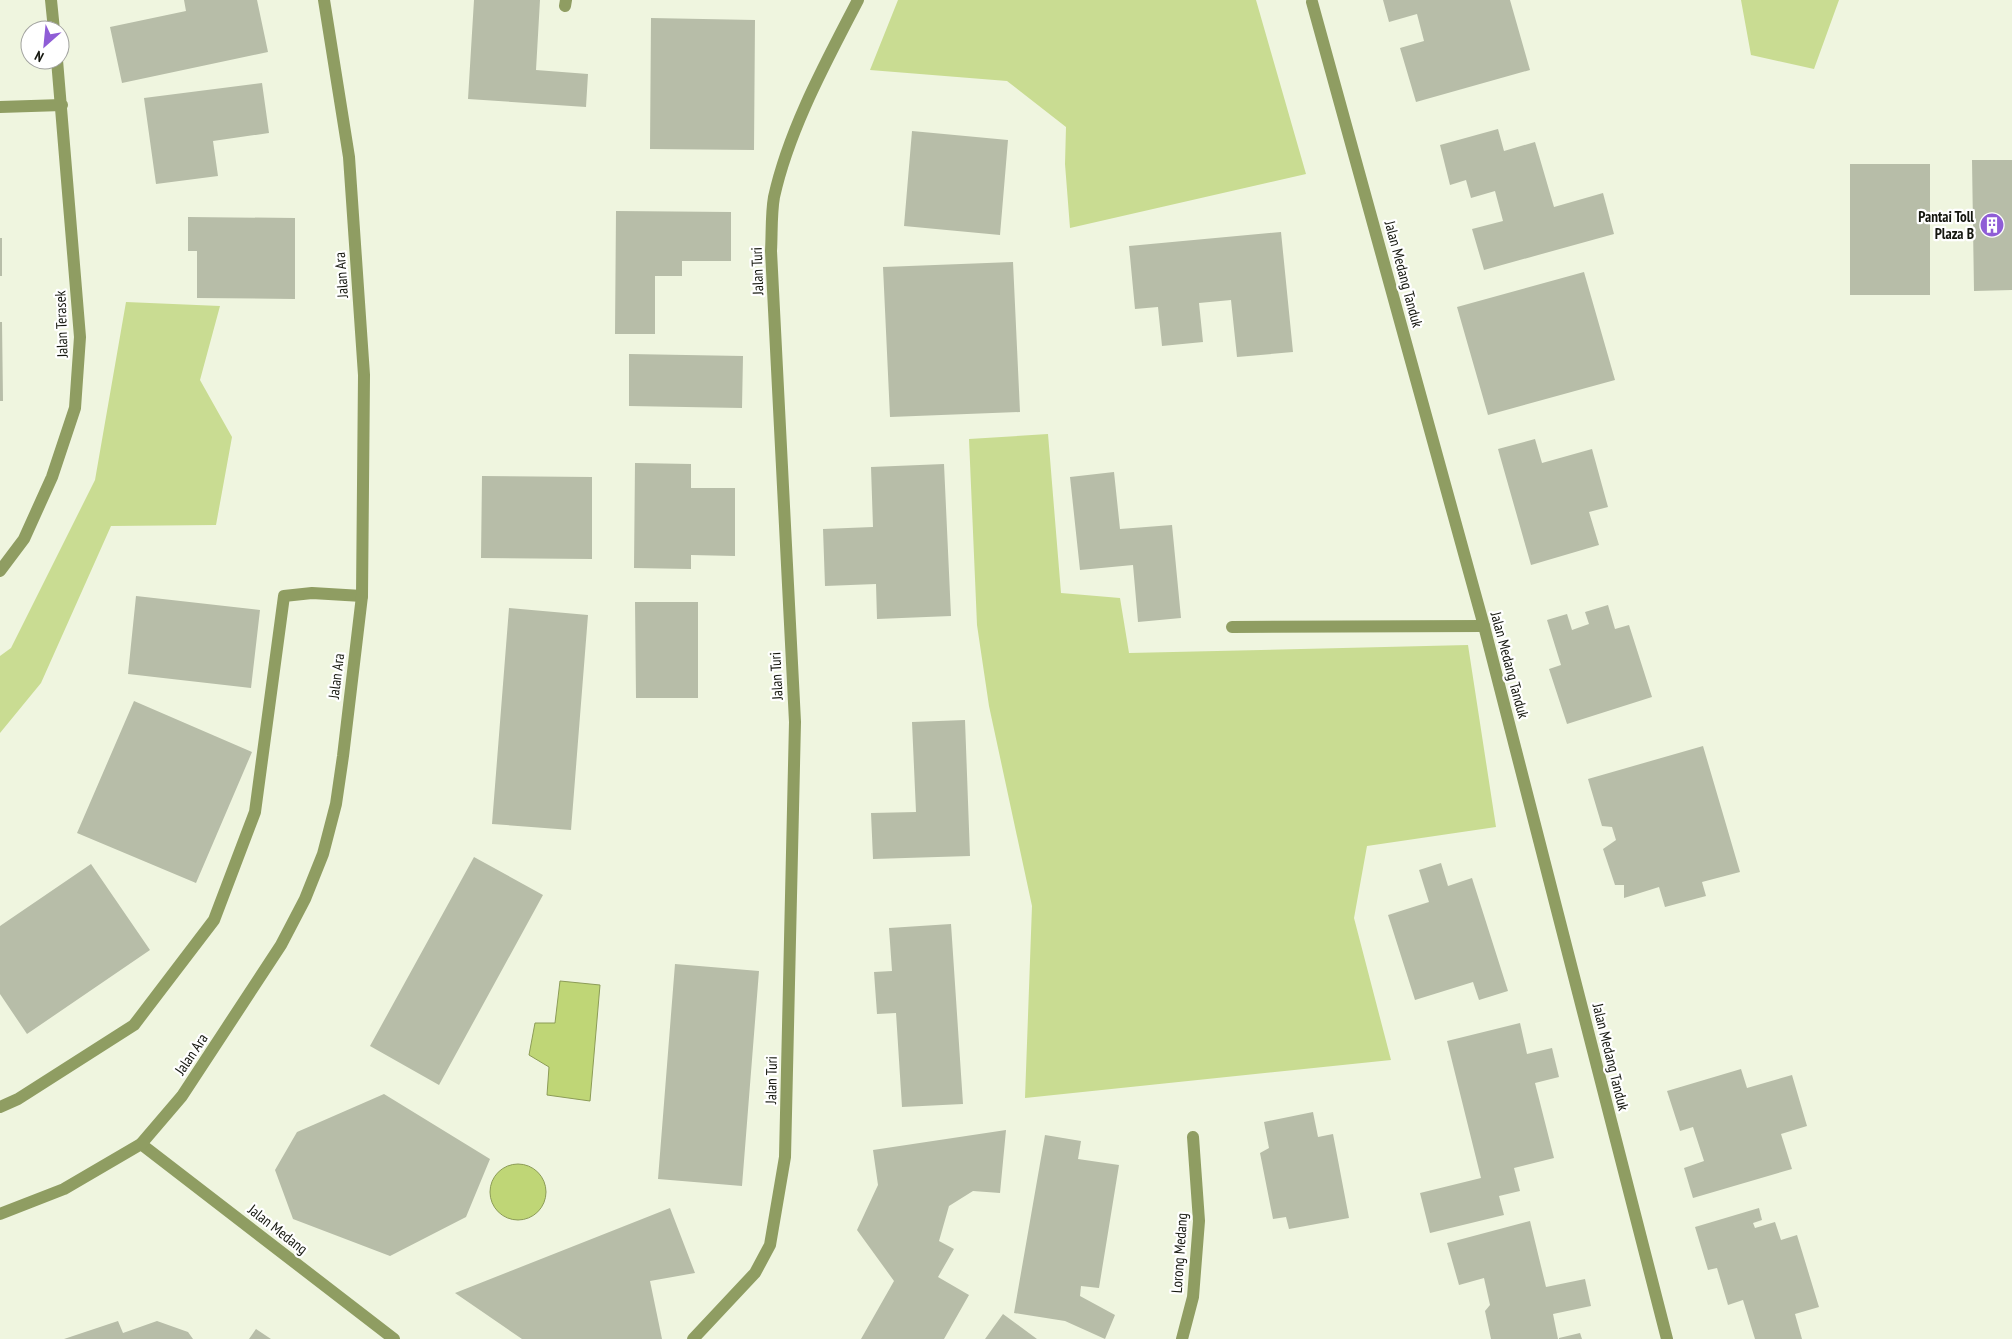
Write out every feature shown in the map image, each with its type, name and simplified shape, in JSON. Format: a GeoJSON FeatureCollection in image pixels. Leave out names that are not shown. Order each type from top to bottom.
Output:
{"type":"FeatureCollection","features":[{"type":"Feature","properties":{"kind":"street"},"geometry":{"type":"LineString","coordinates":[[51,0],[53,20]]}},
{"type":"Feature","properties":{"kind":"street","name":"Jalan Ara"},"geometry":{"type":"LineString","coordinates":[[0,1214],[64,1189],[141,1144],[182,1096],[226,1032],[281,945],[305,899],[322,854],[336,804],[362,596],[362,355],[349,156],[324,0]]}},
{"type":"Feature","properties":{"kind":"street","name":"Jalan Turi"},"geometry":{"type":"LineString","coordinates":[[693,1339],[755,1273],[770,1245],[785,1157],[795,722],[771,251],[774,200],[785,155],[828,57],[858,0]]}},
{"type":"Feature","properties":{"kind":"street","name":"Jalan Medang Tanduk"},"geometry":{"type":"LineString","coordinates":[[1312,2],[1484,626],[1667,1339]]}},
{"type":"Feature","properties":{"kind":"street","name":"Jalan Terasek"},"geometry":{"type":"LineString","coordinates":[[0,571],[24,539],[52,477],[75,408],[80,337],[58,70]]}},
{"type":"Feature","properties":{"kind":"street"},"geometry":{"type":"LineString","coordinates":[[0,107],[62,105]]}},
{"type":"Feature","properties":{"kind":"street"},"geometry":{"type":"LineString","coordinates":[[0,1107],[18,1099],[134,1025],[214,920],[255,812],[284,596],[312,592],[362,596]]}},
{"type":"Feature","properties":{"kind":"street"},"geometry":{"type":"LineString","coordinates":[[1232,627],[1484,626]]}},
{"type":"Feature","properties":{"kind":"street","name":"Lorong Medang"},"geometry":{"type":"LineString","coordinates":[[1182,1339],[1192,1297],[1199,1221],[1193,1137]]}},
{"type":"Feature","properties":{"kind":"street","name":"Jalan Medang"},"geometry":{"type":"LineString","coordinates":[[141,1144],[394,1339]]}},
{"type":"Feature","properties":{"kind":"shaded area"},"geometry":{"type":"Polygon","coordinates":[[[898,0],[1256,0],[1306,174],[1070,228],[1065,164],[1066,127],[1007,81],[870,70],[898,0]]]}},
{"type":"Feature","properties":{"kind":"shaded area"},"geometry":{"type":"Polygon","coordinates":[[[1741,0],[1839,0],[1814,69],[1751,55],[1741,0]]]}},
{"type":"Feature","properties":{"kind":"shaded area"},"geometry":{"type":"Polygon","coordinates":[[[126,302],[220,306],[200,380],[232,437],[216,525],[111,526],[41,683],[0,733],[0,656],[11,648],[95,480],[126,302]]]}},
{"type":"Feature","properties":{"kind":"shaded area"},"geometry":{"type":"Polygon","coordinates":[[[1048,434],[1061,593],[1120,598],[1129,653],[1468,645],[1496,827],[1367,846],[1354,918],[1391,1060],[1025,1098],[1032,906],[989,706],[977,625],[969,439],[1048,434]]]}},
{"type":"Feature","properties":{"kind":"shaded area"},"geometry":{"type":"Polygon","coordinates":[[[560,981],[600,985],[590,1101],[547,1095],[549,1067],[529,1055],[535,1023],[555,1023],[560,981]]]}},
{"type":"Feature","properties":{"kind":"shaded area"},"geometry":{"type":"Polygon","coordinates":[[[518,1164],[529,1166],[538,1172],[544,1181],[546,1192],[544,1203],[538,1212],[529,1218],[518,1220],[507,1218],[498,1212],[492,1203],[490,1192],[492,1181],[498,1172],[507,1166],[518,1164]]]}},
{"type":"Feature","properties":{"kind":"building"},"geometry":{"type":"Polygon","coordinates":[[[184,0],[257,0],[268,52],[122,83],[110,27],[186,11],[184,0]]]}},
{"type":"Feature","properties":{"kind":"building"},"geometry":{"type":"Polygon","coordinates":[[[474,0],[540,0],[536,70],[588,74],[586,107],[468,99],[474,0]]]}},
{"type":"Feature","properties":{"kind":"building"},"geometry":{"type":"Polygon","coordinates":[[[1383,0],[1510,0],[1530,70],[1416,102],[1400,48],[1424,41],[1417,14],[1389,22],[1383,0]]]}},
{"type":"Feature","properties":{"kind":"building"},"geometry":{"type":"Polygon","coordinates":[[[651,18],[755,20],[754,150],[650,149],[651,18]]]}},
{"type":"Feature","properties":{"kind":"building"},"geometry":{"type":"Polygon","coordinates":[[[262,83],[269,133],[213,141],[218,176],[156,184],[144,98],[262,83]]]}},
{"type":"Feature","properties":{"kind":"building"},"geometry":{"type":"Polygon","coordinates":[[[1498,129],[1504,151],[1535,142],[1554,207],[1603,193],[1614,234],[1484,270],[1472,229],[1503,221],[1495,191],[1471,198],[1466,180],[1450,185],[1440,145],[1498,129]]]}},
{"type":"Feature","properties":{"kind":"building"},"geometry":{"type":"Polygon","coordinates":[[[912,131],[1008,140],[1000,235],[904,226],[912,131]]]}},
{"type":"Feature","properties":{"kind":"building","name":"Pantai Toll Plaza B"},"geometry":{"type":"Polygon","coordinates":[[[1972,160],[2012,160],[2012,290],[1974,291],[1972,160]]]}},
{"type":"Feature","properties":{"kind":"building"},"geometry":{"type":"Polygon","coordinates":[[[1850,164],[1930,164],[1930,295],[1850,295],[1850,164]]]}},
{"type":"Feature","properties":{"kind":"building"},"geometry":{"type":"Polygon","coordinates":[[[616,211],[731,212],[731,261],[682,261],[682,276],[655,276],[655,334],[615,334],[616,211]]]}},
{"type":"Feature","properties":{"kind":"building"},"geometry":{"type":"Polygon","coordinates":[[[188,217],[295,218],[295,299],[197,298],[197,251],[188,251],[188,217]]]}},
{"type":"Feature","properties":{"kind":"building"},"geometry":{"type":"Polygon","coordinates":[[[1281,232],[1293,352],[1237,357],[1231,300],[1199,303],[1203,342],[1162,346],[1158,307],[1135,309],[1129,246],[1281,232]]]}},
{"type":"Feature","properties":{"kind":"building"},"geometry":{"type":"Polygon","coordinates":[[[0,238],[2,238],[2,276],[0,276],[0,238]]]}},
{"type":"Feature","properties":{"kind":"building"},"geometry":{"type":"Polygon","coordinates":[[[1013,262],[1020,412],[890,417],[883,267],[1013,262]]]}},
{"type":"Feature","properties":{"kind":"building"},"geometry":{"type":"Polygon","coordinates":[[[1584,272],[1615,380],[1488,415],[1457,307],[1584,272]]]}},
{"type":"Feature","properties":{"kind":"building"},"geometry":{"type":"Polygon","coordinates":[[[0,322],[2,322],[3,401],[0,401],[0,322]]]}},
{"type":"Feature","properties":{"kind":"building"},"geometry":{"type":"Polygon","coordinates":[[[629,354],[743,356],[742,408],[629,406],[629,354]]]}},
{"type":"Feature","properties":{"kind":"building"},"geometry":{"type":"Polygon","coordinates":[[[1535,439],[1542,463],[1592,449],[1608,507],[1589,512],[1599,545],[1531,565],[1498,449],[1535,439]]]}},
{"type":"Feature","properties":{"kind":"building"},"geometry":{"type":"Polygon","coordinates":[[[635,463],[691,464],[691,488],[735,488],[735,556],[691,555],[691,569],[634,568],[635,463]]]}},
{"type":"Feature","properties":{"kind":"building"},"geometry":{"type":"Polygon","coordinates":[[[944,464],[951,616],[877,619],[876,584],[825,586],[823,529],[873,527],[871,467],[944,464]]]}},
{"type":"Feature","properties":{"kind":"building"},"geometry":{"type":"Polygon","coordinates":[[[1114,472],[1120,529],[1172,525],[1181,618],[1138,622],[1133,565],[1080,570],[1070,477],[1114,472]]]}},
{"type":"Feature","properties":{"kind":"building"},"geometry":{"type":"Polygon","coordinates":[[[482,476],[592,477],[592,559],[481,558],[482,476]]]}},
{"type":"Feature","properties":{"kind":"building"},"geometry":{"type":"Polygon","coordinates":[[[136,596],[260,610],[251,688],[128,674],[136,596]]]}},
{"type":"Feature","properties":{"kind":"building"},"geometry":{"type":"Polygon","coordinates":[[[635,602],[698,602],[698,698],[636,698],[635,602]]]}},
{"type":"Feature","properties":{"kind":"building"},"geometry":{"type":"Polygon","coordinates":[[[1608,605],[1615,629],[1629,625],[1652,697],[1567,724],[1549,669],[1561,665],[1547,620],[1567,614],[1572,630],[1589,624],[1585,612],[1608,605]]]}},
{"type":"Feature","properties":{"kind":"building"},"geometry":{"type":"Polygon","coordinates":[[[509,608],[588,615],[571,830],[492,824],[509,608]]]}},
{"type":"Feature","properties":{"kind":"building"},"geometry":{"type":"Polygon","coordinates":[[[134,701],[252,752],[196,883],[77,833],[134,701]]]}},
{"type":"Feature","properties":{"kind":"building"},"geometry":{"type":"Polygon","coordinates":[[[965,720],[970,856],[873,859],[871,813],[916,812],[912,722],[965,720]]]}},
{"type":"Feature","properties":{"kind":"building"},"geometry":{"type":"Polygon","coordinates":[[[1703,746],[1740,872],[1702,882],[1706,896],[1665,907],[1659,887],[1624,898],[1624,885],[1615,885],[1603,849],[1616,840],[1612,827],[1602,826],[1588,779],[1703,746]]]}},
{"type":"Feature","properties":{"kind":"building"},"geometry":{"type":"Polygon","coordinates":[[[474,857],[543,895],[439,1085],[370,1046],[474,857]]]}},
{"type":"Feature","properties":{"kind":"building"},"geometry":{"type":"Polygon","coordinates":[[[1441,863],[1448,886],[1472,878],[1508,991],[1479,1000],[1473,982],[1415,1000],[1388,915],[1429,902],[1419,870],[1441,863]]]}},
{"type":"Feature","properties":{"kind":"building"},"geometry":{"type":"Polygon","coordinates":[[[91,864],[150,950],[27,1034],[0,994],[0,926],[91,864]]]}},
{"type":"Feature","properties":{"kind":"building"},"geometry":{"type":"Polygon","coordinates":[[[951,924],[963,1104],[902,1107],[896,1013],[877,1014],[874,972],[892,971],[889,928],[951,924]]]}},
{"type":"Feature","properties":{"kind":"building"},"geometry":{"type":"Polygon","coordinates":[[[675,964],[759,971],[742,1186],[658,1179],[675,964]]]}},
{"type":"Feature","properties":{"kind":"building"},"geometry":{"type":"Polygon","coordinates":[[[1520,1023],[1527,1054],[1552,1048],[1559,1077],[1535,1083],[1554,1158],[1514,1168],[1520,1191],[1499,1196],[1504,1215],[1430,1233],[1420,1193],[1481,1178],[1447,1041],[1520,1023]]]}},
{"type":"Feature","properties":{"kind":"building"},"geometry":{"type":"Polygon","coordinates":[[[1741,1069],[1747,1088],[1792,1075],[1807,1126],[1781,1134],[1792,1169],[1693,1198],[1684,1168],[1704,1161],[1693,1127],[1680,1131],[1667,1091],[1741,1069]]]}},
{"type":"Feature","properties":{"kind":"building"},"geometry":{"type":"Polygon","coordinates":[[[384,1094],[490,1159],[466,1217],[390,1256],[293,1219],[275,1170],[297,1132],[384,1094]]]}},
{"type":"Feature","properties":{"kind":"building"},"geometry":{"type":"Polygon","coordinates":[[[1313,1112],[1318,1137],[1333,1134],[1349,1218],[1289,1229],[1286,1217],[1273,1219],[1260,1153],[1269,1148],[1264,1122],[1313,1112]]]}},
{"type":"Feature","properties":{"kind":"building"},"geometry":{"type":"Polygon","coordinates":[[[1006,1130],[1000,1193],[973,1191],[949,1206],[939,1241],[954,1249],[938,1277],[969,1295],[944,1339],[861,1339],[894,1281],[857,1230],[878,1185],[873,1150],[1006,1130]]]}},
{"type":"Feature","properties":{"kind":"building"},"geometry":{"type":"Polygon","coordinates":[[[1045,1135],[1081,1141],[1078,1159],[1119,1165],[1099,1288],[1081,1286],[1080,1296],[1115,1315],[1105,1339],[1065,1321],[1014,1313],[1045,1135]]]}},
{"type":"Feature","properties":{"kind":"building"},"geometry":{"type":"Polygon","coordinates":[[[670,1208],[695,1273],[650,1281],[662,1339],[522,1339],[455,1293],[670,1208]]]}},
{"type":"Feature","properties":{"kind":"building"},"geometry":{"type":"Polygon","coordinates":[[[1759,1208],[1762,1220],[1753,1223],[1755,1228],[1775,1222],[1781,1240],[1797,1235],[1819,1307],[1795,1314],[1802,1339],[1755,1339],[1743,1300],[1728,1305],[1717,1268],[1708,1270],[1695,1227],[1759,1208]]]}},
{"type":"Feature","properties":{"kind":"building"},"geometry":{"type":"Polygon","coordinates":[[[1530,1221],[1546,1287],[1585,1279],[1591,1306],[1553,1314],[1558,1339],[1491,1339],[1485,1311],[1490,1305],[1484,1278],[1459,1285],[1447,1243],[1530,1221]]]}},
{"type":"Feature","properties":{"kind":"building"},"geometry":{"type":"Polygon","coordinates":[[[1003,1314],[1037,1339],[985,1339],[1003,1314]]]}},
{"type":"Feature","properties":{"kind":"building"},"geometry":{"type":"Polygon","coordinates":[[[118,1321],[123,1333],[157,1321],[188,1332],[193,1339],[64,1339],[118,1321]]]}},
{"type":"Feature","properties":{"kind":"building"},"geometry":{"type":"Polygon","coordinates":[[[256,1329],[271,1339],[249,1339],[256,1329]]]}},
{"type":"Feature","properties":{"kind":"building"},"geometry":{"type":"Polygon","coordinates":[[[1580,1333],[1582,1339],[1559,1339],[1559,1338],[1580,1333]]]}},
{"type":"Feature","properties":{"kind":"place","name":"Pantai Toll Plaza B"},"geometry":{"type":"Point","coordinates":[1992,225]}}]}
